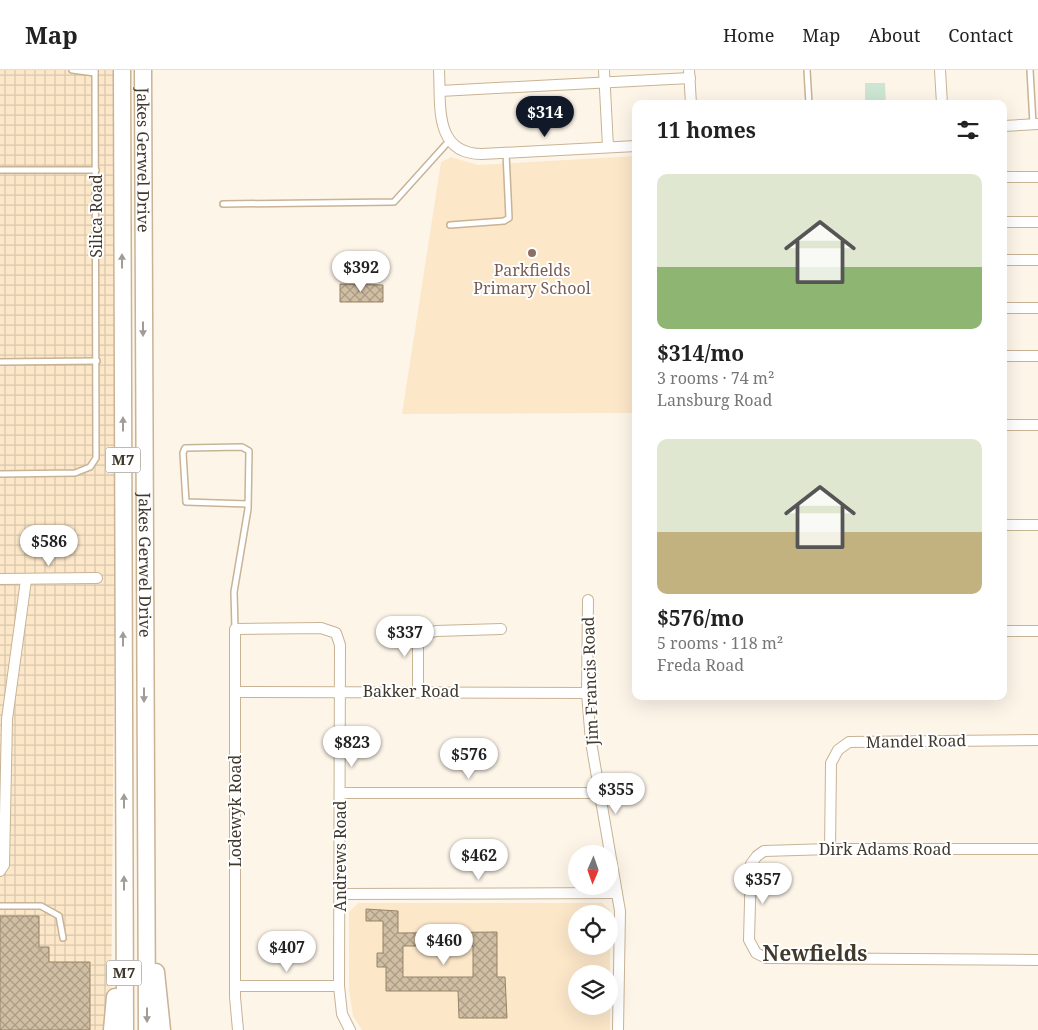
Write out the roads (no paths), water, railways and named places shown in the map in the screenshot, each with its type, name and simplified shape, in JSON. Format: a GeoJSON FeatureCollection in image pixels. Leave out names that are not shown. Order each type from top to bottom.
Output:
{"type":"FeatureCollection","features":[{"type":"Feature","properties":{"kind":"highway","name":"Jakes Gerwel Drive"},"geometry":{"type":"LineString","coordinates":[[122,70],[125,1030]]}},
{"type":"Feature","properties":{"kind":"highway","name":"Jakes Gerwel Drive"},"geometry":{"type":"LineString","coordinates":[[143,70],[147,1030]]}},
{"type":"Feature","properties":{"kind":"highway"},"geometry":{"type":"LineString","coordinates":[[146,865],[162,1030]]}},
{"type":"Feature","properties":{"kind":"highway"},"geometry":{"type":"LineString","coordinates":[[112,1030],[124,916]]}},
{"type":"Feature","properties":{"kind":"street"},"geometry":{"type":"LineString","coordinates":[[439,70],[442,123],[449,140],[458,148],[472,154],[632,146]]}},
{"type":"Feature","properties":{"kind":"street"},"geometry":{"type":"LineString","coordinates":[[604,70],[608,147]]}},
{"type":"Feature","properties":{"kind":"street"},"geometry":{"type":"LineString","coordinates":[[940,70],[942,100]]}},
{"type":"Feature","properties":{"kind":"street"},"geometry":{"type":"LineString","coordinates":[[440,92],[604,82],[690,74],[691,100]]}},
{"type":"Feature","properties":{"kind":"street"},"geometry":{"type":"LineString","coordinates":[[1007,126],[1035,124]]}},
{"type":"Feature","properties":{"kind":"street"},"geometry":{"type":"LineString","coordinates":[[1007,177],[1038,177]]}},
{"type":"Feature","properties":{"kind":"street"},"geometry":{"type":"LineString","coordinates":[[1007,222],[1038,222]]}},
{"type":"Feature","properties":{"kind":"street"},"geometry":{"type":"LineString","coordinates":[[1007,260],[1038,260]]}},
{"type":"Feature","properties":{"kind":"street"},"geometry":{"type":"LineString","coordinates":[[1007,308],[1038,308]]}},
{"type":"Feature","properties":{"kind":"street"},"geometry":{"type":"LineString","coordinates":[[1007,356],[1038,356]]}},
{"type":"Feature","properties":{"kind":"street"},"geometry":{"type":"LineString","coordinates":[[1007,425],[1038,425]]}},
{"type":"Feature","properties":{"kind":"street"},"geometry":{"type":"LineString","coordinates":[[1007,525],[1038,525]]}},
{"type":"Feature","properties":{"kind":"street"},"geometry":{"type":"LineString","coordinates":[[0,579],[97,578]]}},
{"type":"Feature","properties":{"kind":"street"},"geometry":{"type":"LineString","coordinates":[[0,871],[4,865],[3,747],[26,580]]}},
{"type":"Feature","properties":{"kind":"street","name":"Jim Francis Road"},"geometry":{"type":"LineString","coordinates":[[588,600],[587,692],[590,742],[608,845]]}},
{"type":"Feature","properties":{"kind":"street","name":"Lodewyk Road"},"geometry":{"type":"LineString","coordinates":[[235,629],[235,986],[238,1030]]}},
{"type":"Feature","properties":{"kind":"street","name":"Andrews Road"},"geometry":{"type":"LineString","coordinates":[[235,629],[330,630],[339,639],[339,986],[342,1014],[350,1030]]}},
{"type":"Feature","properties":{"kind":"street"},"geometry":{"type":"LineString","coordinates":[[418,691],[418,643],[422,635],[436,631],[501,629]]}},
{"type":"Feature","properties":{"kind":"street"},"geometry":{"type":"LineString","coordinates":[[1007,631],[1038,631]]}},
{"type":"Feature","properties":{"kind":"street","name":"Bakker Road"},"geometry":{"type":"LineString","coordinates":[[235,692],[587,692]]}},
{"type":"Feature","properties":{"kind":"street","name":"Mandel Road"},"geometry":{"type":"LineString","coordinates":[[830,849],[831,763],[838,750],[850,742],[1038,740]]}},
{"type":"Feature","properties":{"kind":"street"},"geometry":{"type":"LineString","coordinates":[[340,793],[599,793]]}},
{"type":"Feature","properties":{"kind":"street","name":"Dirk Adams Road"},"geometry":{"type":"LineString","coordinates":[[1038,849],[830,849],[771,850],[764,852],[753,860],[751,864],[749,940],[756,953],[766,958],[1038,960]]}},
{"type":"Feature","properties":{"kind":"street"},"geometry":{"type":"LineString","coordinates":[[340,894],[568,893]]}},
{"type":"Feature","properties":{"kind":"street","name":"Jim Francis Road"},"geometry":{"type":"LineString","coordinates":[[617,895],[620,911],[618,1030]]}},
{"type":"Feature","properties":{"kind":"street"},"geometry":{"type":"LineString","coordinates":[[235,986],[339,986]]}},
{"type":"Feature","properties":{"kind":"lane"},"geometry":{"type":"LineString","coordinates":[[72,70],[95,72]]}},
{"type":"Feature","properties":{"kind":"lane"},"geometry":{"type":"LineString","coordinates":[[806,70],[809,100]]}},
{"type":"Feature","properties":{"kind":"lane"},"geometry":{"type":"LineString","coordinates":[[1030,70],[1035,124]]}},
{"type":"Feature","properties":{"kind":"lane","name":"Silica Road"},"geometry":{"type":"LineString","coordinates":[[0,474],[75,474],[90,467],[97,452],[95,72]]}},
{"type":"Feature","properties":{"kind":"lane"},"geometry":{"type":"LineString","coordinates":[[223,204],[394,202],[449,140]]}},
{"type":"Feature","properties":{"kind":"lane"},"geometry":{"type":"LineString","coordinates":[[450,225],[504,221],[509,218],[506,152]]}},
{"type":"Feature","properties":{"kind":"lane"},"geometry":{"type":"LineString","coordinates":[[0,170],[96,170]]}},
{"type":"Feature","properties":{"kind":"lane"},"geometry":{"type":"LineString","coordinates":[[0,362],[97,361]]}},
{"type":"Feature","properties":{"kind":"lane","name":"Lodewyk Road"},"geometry":{"type":"LineString","coordinates":[[235,629],[234,592],[248,504],[247,449],[242,447],[185,448],[183,453],[186,502],[248,504]]}},
{"type":"Feature","properties":{"kind":"lane"},"geometry":{"type":"LineString","coordinates":[[0,906],[46,907],[58,916],[63,938]]}},
{"type":"Feature","properties":{"kind":"place","name":"Parkfields Primary School"},"geometry":{"type":"Point","coordinates":[532,253]}},
{"type":"Feature","properties":{"kind":"district","name":"Newfields"},"geometry":{"type":"Point","coordinates":[815,954]}}]}
